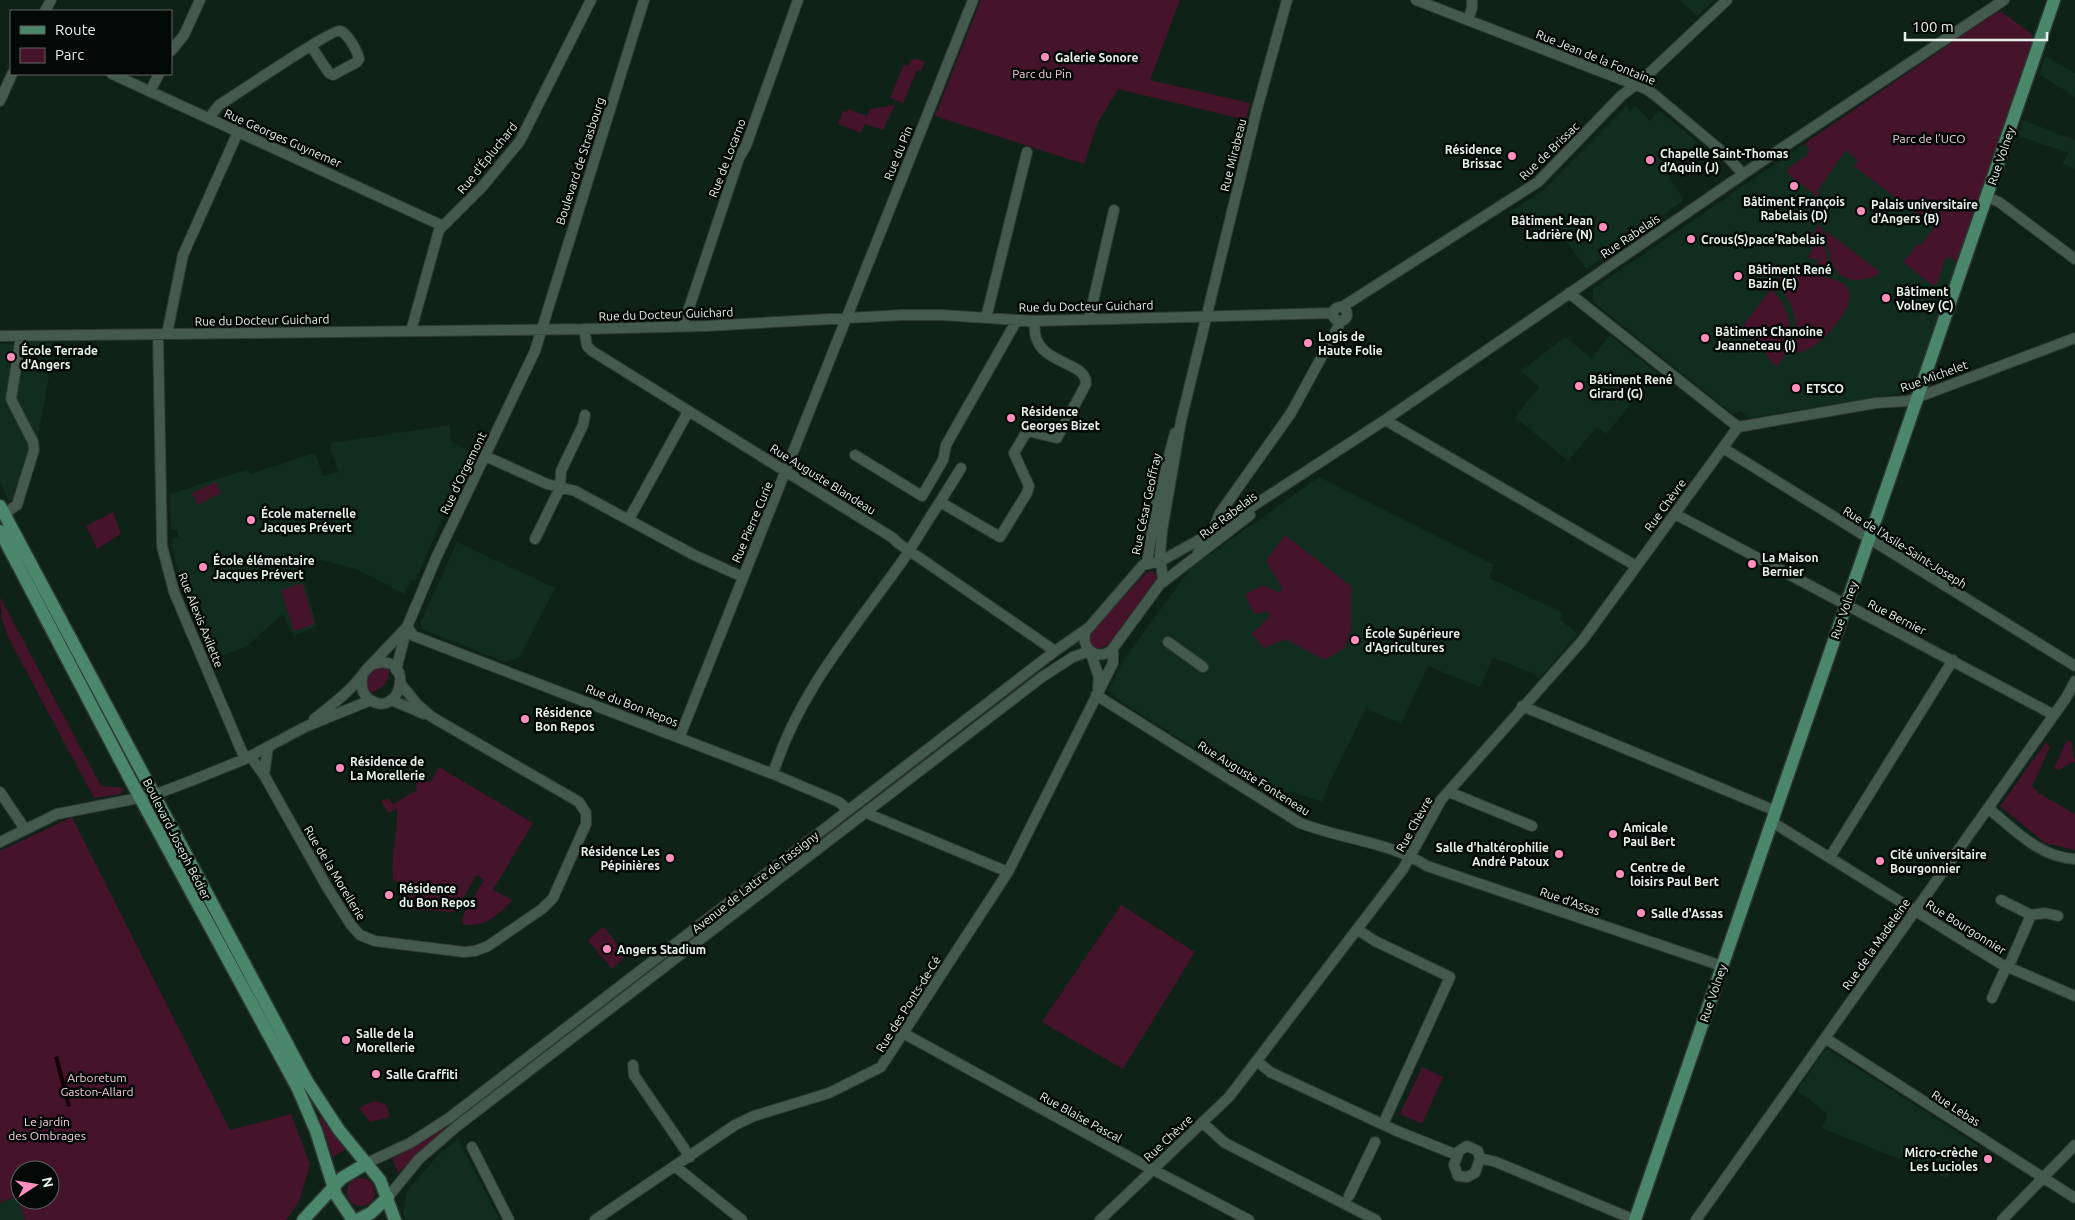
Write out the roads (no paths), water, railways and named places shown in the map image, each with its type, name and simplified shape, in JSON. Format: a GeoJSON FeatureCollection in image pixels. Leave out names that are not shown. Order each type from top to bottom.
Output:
{"type":"FeatureCollection","features":[{"type":"Feature","properties":{"kind":"main road","name":"Rue Volney"},"geometry":{"type":"LineString","coordinates":[[1635,1220],[2054,0]]}},
{"type":"Feature","properties":{"kind":"main road","name":"Boulevard Joseph Bédier"},"geometry":{"type":"LineString","coordinates":[[2,510],[307,1081],[339,1130],[367,1163]]}},
{"type":"Feature","properties":{"kind":"main road","name":"Boulevard Joseph Bédier"},"geometry":{"type":"LineString","coordinates":[[0,531],[140,797],[298,1089],[319,1139],[333,1186]]}},
{"type":"Feature","properties":{"kind":"main road"},"geometry":{"type":"LineString","coordinates":[[303,1220],[333,1186],[350,1171],[367,1163],[380,1180],[388,1197],[394,1220]]}},
{"type":"Feature","properties":{"kind":"main road"},"geometry":{"type":"LineString","coordinates":[[333,1186],[341,1204],[355,1220],[371,1213],[388,1197]]}},
{"type":"Feature","properties":{"kind":"street"},"geometry":{"type":"LineString","coordinates":[[172,49],[184,35],[200,0]]}},
{"type":"Feature","properties":{"kind":"street","name":"Rue d'Épluchard"},"geometry":{"type":"LineString","coordinates":[[411,331],[438,235],[443,226],[482,187],[520,140],[591,0]]}},
{"type":"Feature","properties":{"kind":"street","name":"Boulevard de Strasbourg"},"geometry":{"type":"LineString","coordinates":[[540,329],[644,0]]}},
{"type":"Feature","properties":{"kind":"street","name":"Rue de Locarno"},"geometry":{"type":"LineString","coordinates":[[683,326],[739,158],[746,146],[798,0]]}},
{"type":"Feature","properties":{"kind":"street","name":"Rue du Pin"},"geometry":{"type":"LineString","coordinates":[[847,316],[973,0]]}},
{"type":"Feature","properties":{"kind":"street","name":"Rue Mirabeau"},"geometry":{"type":"LineString","coordinates":[[1207,316],[1257,109],[1287,0]]}},
{"type":"Feature","properties":{"kind":"street","name":"Rue Jean de la Fontaine"},"geometry":{"type":"LineString","coordinates":[[1416,0],[1636,84],[1656,96],[1724,153],[1743,174]]}},
{"type":"Feature","properties":{"kind":"street"},"geometry":{"type":"LineString","coordinates":[[1468,20],[1472,0]]}},
{"type":"Feature","properties":{"kind":"street","name":"Rue de Brissac"},"geometry":{"type":"LineString","coordinates":[[1212,532],[1225,505],[1291,413],[1338,314],[1538,182],[1621,96],[1727,0]]}},
{"type":"Feature","properties":{"kind":"street","name":"Rue Rabelais"},"geometry":{"type":"LineString","coordinates":[[1161,561],[1236,517],[1385,420],[1743,174],[2004,0]]}},
{"type":"Feature","properties":{"kind":"street"},"geometry":{"type":"LineString","coordinates":[[209,118],[217,106],[311,46],[339,31],[344,33],[359,58],[357,62],[333,75],[329,73],[311,46]]}},
{"type":"Feature","properties":{"kind":"street"},"geometry":{"type":"LineString","coordinates":[[1,94],[11,75]]}},
{"type":"Feature","properties":{"kind":"street","name":"Rue Georges Guynemer"},"geometry":{"type":"LineString","coordinates":[[114,75],[443,226]]}},
{"type":"Feature","properties":{"kind":"street"},"geometry":{"type":"LineString","coordinates":[[150,91],[158,75]]}},
{"type":"Feature","properties":{"kind":"street","name":"Rue Alexis Axilette"},"geometry":{"type":"LineString","coordinates":[[238,132],[183,255],[162,334],[162,546],[174,592],[247,758]]}},
{"type":"Feature","properties":{"kind":"street"},"geometry":{"type":"LineString","coordinates":[[986,318],[1027,152]]}},
{"type":"Feature","properties":{"kind":"street"},"geometry":{"type":"LineString","coordinates":[[1987,196],[1999,202],[2075,259]]}},
{"type":"Feature","properties":{"kind":"street"},"geometry":{"type":"LineString","coordinates":[[1089,319],[1114,210]]}},
{"type":"Feature","properties":{"kind":"street"},"geometry":{"type":"LineString","coordinates":[[1569,293],[1738,428]]}},
{"type":"Feature","properties":{"kind":"street","name":"Rue du Docteur Guichard"},"geometry":{"type":"LineString","coordinates":[[0,336],[584,329],[760,323],[847,316],[932,315],[1035,322],[1089,319],[1338,314]]}},
{"type":"Feature","properties":{"kind":"street","name":"Rue Pierre Curie"},"geometry":{"type":"LineString","coordinates":[[680,736],[847,316]]}},
{"type":"Feature","properties":{"kind":"street","name":"Rue César Geoffray"},"geometry":{"type":"LineString","coordinates":[[1163,582],[1164,574],[1161,561],[1162,531],[1181,421],[1207,316]]}},
{"type":"Feature","properties":{"kind":"street"},"geometry":{"type":"LineString","coordinates":[[854,455],[922,496],[943,460],[946,445],[1017,320]]}},
{"type":"Feature","properties":{"kind":"street"},"geometry":{"type":"LineString","coordinates":[[940,502],[1000,537],[1027,493],[1029,486],[1014,453],[1027,431],[1057,438],[1086,387],[1086,379],[1082,374],[1043,351],[1037,344],[1034,336],[1035,322]]}},
{"type":"Feature","properties":{"kind":"street","name":"Rue d'Orgemont"},"geometry":{"type":"LineString","coordinates":[[396,670],[406,627],[527,370],[540,329]]}},
{"type":"Feature","properties":{"kind":"street","name":"Rue Auguste Blandeau"},"geometry":{"type":"LineString","coordinates":[[584,329],[587,346],[590,350],[893,538],[1055,651]]}},
{"type":"Feature","properties":{"kind":"street"},"geometry":{"type":"LineString","coordinates":[[2,510],[17,505],[34,450],[33,442],[11,399],[21,336]]}},
{"type":"Feature","properties":{"kind":"street","name":"Rue Michelet"},"geometry":{"type":"LineString","coordinates":[[1738,428],[1876,403],[1908,401],[2075,338]]}},
{"type":"Feature","properties":{"kind":"street"},"geometry":{"type":"LineString","coordinates":[[629,520],[688,412]]}},
{"type":"Feature","properties":{"kind":"street"},"geometry":{"type":"LineString","coordinates":[[535,539],[560,488],[561,471],[583,425],[585,415]]}},
{"type":"Feature","properties":{"kind":"street"},"geometry":{"type":"LineString","coordinates":[[1385,420],[1636,566]]}},
{"type":"Feature","properties":{"kind":"street","name":"Rue César Geoffray"},"geometry":{"type":"LineString","coordinates":[[1147,563],[1161,483],[1174,436],[1181,421]]}},
{"type":"Feature","properties":{"kind":"street","name":"Rue Chèvre"},"geometry":{"type":"LineString","coordinates":[[1100,1220],[1203,1123],[1228,1097],[1257,1061],[1358,930],[1410,857],[1441,800],[1522,706],[1580,643],[1738,428]]}},
{"type":"Feature","properties":{"kind":"street","name":"Rue de l'Asile-Saint-Joseph"},"geometry":{"type":"LineString","coordinates":[[1723,448],[2075,666]]}},
{"type":"Feature","properties":{"kind":"street"},"geometry":{"type":"LineString","coordinates":[[485,456],[560,488],[575,491],[694,555],[743,577]]}},
{"type":"Feature","properties":{"kind":"street"},"geometry":{"type":"LineString","coordinates":[[773,774],[784,742],[804,700],[909,550],[961,468]]}},
{"type":"Feature","properties":{"kind":"street","name":"Rue Rabelais"},"geometry":{"type":"LineString","coordinates":[[1113,649],[1163,582],[1198,553],[1265,504],[1272,494]]}},
{"type":"Feature","properties":{"kind":"street"},"geometry":{"type":"LineString","coordinates":[[1225,505],[1224,513],[1228,517],[1236,517]]}},
{"type":"Feature","properties":{"kind":"street","name":"Rue Bernier"},"geometry":{"type":"LineString","coordinates":[[1675,514],[1824,592],[1845,606],[1953,660],[2054,715]]}},
{"type":"Feature","properties":{"kind":"street","name":"Rue Rabelais"},"geometry":{"type":"LineString","coordinates":[[1198,553],[1212,532]]}},
{"type":"Feature","properties":{"kind":"street"},"geometry":{"type":"LineString","coordinates":[[1147,563],[1161,561]]}},
{"type":"Feature","properties":{"kind":"street","name":"Avenue de Lattre de Tassigny"},"geometry":{"type":"LineString","coordinates":[[367,1163],[410,1143],[449,1118],[1055,651],[1088,628],[1140,567],[1147,563]]}},
{"type":"Feature","properties":{"kind":"street","name":"Rue d'Orgemont"},"geometry":{"type":"LineString","coordinates":[[305,727],[362,678],[366,670],[374,664],[406,627]]}},
{"type":"Feature","properties":{"kind":"street","name":"Rue du Bon Repos"},"geometry":{"type":"LineString","coordinates":[[406,627],[414,636],[680,736],[839,802],[848,810]]}},
{"type":"Feature","properties":{"kind":"street","name":"Rue des Ponts-de-Cé"},"geometry":{"type":"LineString","coordinates":[[1088,628],[1084,640],[1099,677],[1097,695]]}},
{"type":"Feature","properties":{"kind":"street"},"geometry":{"type":"LineString","coordinates":[[1168,642],[1203,667]]}},
{"type":"Feature","properties":{"kind":"street","name":"Avenue de Lattre de Tassigny"},"geometry":{"type":"LineString","coordinates":[[388,1197],[435,1144],[1042,677],[1072,657],[1090,652],[1102,655],[1113,649]]}},
{"type":"Feature","properties":{"kind":"street","name":"Rue des Ponts-de-Cé"},"geometry":{"type":"LineString","coordinates":[[595,1220],[746,1119],[829,1093],[876,1071],[892,1054],[1008,872],[1113,663],[1113,649]]}},
{"type":"Feature","properties":{"kind":"street"},"geometry":{"type":"LineString","coordinates":[[1830,857],[1953,660]]}},
{"type":"Feature","properties":{"kind":"street"},"geometry":{"type":"LineString","coordinates":[[374,664],[386,663],[396,670],[401,684],[417,704],[432,717]]}},
{"type":"Feature","properties":{"kind":"street"},"geometry":{"type":"LineString","coordinates":[[362,678],[363,691],[371,700]]}},
{"type":"Feature","properties":{"kind":"street","name":"Rue de la Madeleine"},"geometry":{"type":"LineString","coordinates":[[1696,1220],[1989,808],[2054,715],[2075,681]]}},
{"type":"Feature","properties":{"kind":"street"},"geometry":{"type":"LineString","coordinates":[[401,684],[398,694],[391,700],[432,717]]}},
{"type":"Feature","properties":{"kind":"street","name":"Rue Auguste Fonteneau"},"geometry":{"type":"LineString","coordinates":[[1097,695],[1300,823],[1410,857]]}},
{"type":"Feature","properties":{"kind":"street","name":"Rue d'Orgemont"},"geometry":{"type":"LineString","coordinates":[[0,842],[57,814],[154,794],[247,758],[305,727],[371,700],[380,703],[391,700]]}},
{"type":"Feature","properties":{"kind":"street","name":"Rue Bourgonnier"},"geometry":{"type":"LineString","coordinates":[[1522,706],[1774,816],[1830,857],[1915,910],[2008,964],[2075,996]]}},
{"type":"Feature","properties":{"kind":"street","name":"Rue de la Morellerie"},"geometry":{"type":"LineString","coordinates":[[247,758],[264,775],[327,887],[351,925],[360,935],[375,941],[464,952],[488,946],[542,909],[553,898],[586,824],[586,813],[579,802],[432,717]]}},
{"type":"Feature","properties":{"kind":"street"},"geometry":{"type":"LineString","coordinates":[[264,775],[268,747]]}},
{"type":"Feature","properties":{"kind":"street"},"geometry":{"type":"LineString","coordinates":[[0,792],[26,829]]}},
{"type":"Feature","properties":{"kind":"street"},"geometry":{"type":"LineString","coordinates":[[1449,792],[1532,826]]}},
{"type":"Feature","properties":{"kind":"street"},"geometry":{"type":"LineString","coordinates":[[1989,808],[2037,848],[2060,858],[2075,859]]}},
{"type":"Feature","properties":{"kind":"street"},"geometry":{"type":"LineString","coordinates":[[867,811],[871,815],[1008,872]]}},
{"type":"Feature","properties":{"kind":"street","name":"Rue d'Assas"},"geometry":{"type":"LineString","coordinates":[[1410,857],[1427,866],[1722,966]]}},
{"type":"Feature","properties":{"kind":"street"},"geometry":{"type":"LineString","coordinates":[[2001,900],[2031,915],[2045,913],[2058,916]]}},
{"type":"Feature","properties":{"kind":"street"},"geometry":{"type":"LineString","coordinates":[[1992,998],[2031,915]]}},
{"type":"Feature","properties":{"kind":"street"},"geometry":{"type":"LineString","coordinates":[[1358,930],[1374,941],[1450,977],[1383,1124]]}},
{"type":"Feature","properties":{"kind":"street","name":"Rue Blaise Pascal"},"geometry":{"type":"LineString","coordinates":[[903,1034],[1249,1220]]}},
{"type":"Feature","properties":{"kind":"street","name":"Rue Lebas"},"geometry":{"type":"LineString","coordinates":[[1825,1038],[2075,1198]]}},
{"type":"Feature","properties":{"kind":"street"},"geometry":{"type":"LineString","coordinates":[[1257,1061],[1270,1072],[1457,1156]]}},
{"type":"Feature","properties":{"kind":"street"},"geometry":{"type":"LineString","coordinates":[[633,1065],[634,1076],[690,1157]]}},
{"type":"Feature","properties":{"kind":"street"},"geometry":{"type":"LineString","coordinates":[[1203,1123],[1225,1142],[1376,1220]]}},
{"type":"Feature","properties":{"kind":"street"},"geometry":{"type":"LineString","coordinates":[[1349,1196],[1375,1142]]}},
{"type":"Feature","properties":{"kind":"street"},"geometry":{"type":"LineString","coordinates":[[1467,1146],[1478,1151],[1480,1158],[1474,1173],[1466,1177],[1456,1173],[1454,1165],[1461,1148],[1467,1146]]}},
{"type":"Feature","properties":{"kind":"street"},"geometry":{"type":"LineString","coordinates":[[2002,1220],[2075,1146]]}},
{"type":"Feature","properties":{"kind":"street"},"geometry":{"type":"LineString","coordinates":[[472,1148],[509,1220]]}},
{"type":"Feature","properties":{"kind":"street"},"geometry":{"type":"LineString","coordinates":[[1480,1158],[1496,1162],[1635,1220]]}},
{"type":"Feature","properties":{"kind":"street"},"geometry":{"type":"LineString","coordinates":[[676,1167],[742,1220]]}},
{"type":"Feature","properties":{"kind":"place","name":"Galerie Sonore"},"geometry":{"type":"Point","coordinates":[1045,57]}},
{"type":"Feature","properties":{"kind":"place","name":"Résidence Brissac"},"geometry":{"type":"Point","coordinates":[1512,156]}},
{"type":"Feature","properties":{"kind":"place","name":"Chapelle Saint-Thomas d’Aquin (J)"},"geometry":{"type":"Point","coordinates":[1650,160]}},
{"type":"Feature","properties":{"kind":"place","name":"Bâtiment François Rabelais (D)"},"geometry":{"type":"Point","coordinates":[1794,186]}},
{"type":"Feature","properties":{"kind":"place","name":"Palais universitaire d'Angers (B)"},"geometry":{"type":"Point","coordinates":[1861,211]}},
{"type":"Feature","properties":{"kind":"place","name":"Bâtiment Jean Ladrière (N)"},"geometry":{"type":"Point","coordinates":[1603,227]}},
{"type":"Feature","properties":{"kind":"place","name":"Crous(S)pace’Rabelais"},"geometry":{"type":"Point","coordinates":[1691,239]}},
{"type":"Feature","properties":{"kind":"place","name":"Bâtiment René Bazin (E)"},"geometry":{"type":"Point","coordinates":[1738,276]}},
{"type":"Feature","properties":{"kind":"place","name":"Bâtiment Volney (C)"},"geometry":{"type":"Point","coordinates":[1886,298]}},
{"type":"Feature","properties":{"kind":"place","name":"Bâtiment Chanoine Jeanneteau (I)"},"geometry":{"type":"Point","coordinates":[1705,338]}},
{"type":"Feature","properties":{"kind":"place","name":"Logis de Haute Folie"},"geometry":{"type":"Point","coordinates":[1308,343]}},
{"type":"Feature","properties":{"kind":"place","name":"École Terrade d'Angers"},"geometry":{"type":"Point","coordinates":[11,357]}},
{"type":"Feature","properties":{"kind":"place","name":"Bâtiment René Girard (G)"},"geometry":{"type":"Point","coordinates":[1579,386]}},
{"type":"Feature","properties":{"kind":"place","name":"ETSCO"},"geometry":{"type":"Point","coordinates":[1796,388]}},
{"type":"Feature","properties":{"kind":"place","name":"Résidence Georges Bizet"},"geometry":{"type":"Point","coordinates":[1011,418]}},
{"type":"Feature","properties":{"kind":"place","name":"École maternelle Jacques Prévert"},"geometry":{"type":"Point","coordinates":[251,520]}},
{"type":"Feature","properties":{"kind":"place","name":"La Maison Bernier"},"geometry":{"type":"Point","coordinates":[1752,564]}},
{"type":"Feature","properties":{"kind":"place","name":"École élémentaire Jacques Prévert"},"geometry":{"type":"Point","coordinates":[203,567]}},
{"type":"Feature","properties":{"kind":"place","name":"École Supérieure d'Agricultures"},"geometry":{"type":"Point","coordinates":[1355,640]}},
{"type":"Feature","properties":{"kind":"place","name":"Résidence Bon Repos"},"geometry":{"type":"Point","coordinates":[525,719]}},
{"type":"Feature","properties":{"kind":"place","name":"Résidence de La Morellerie"},"geometry":{"type":"Point","coordinates":[340,768]}},
{"type":"Feature","properties":{"kind":"place","name":"Amicale Paul Bert"},"geometry":{"type":"Point","coordinates":[1613,834]}},
{"type":"Feature","properties":{"kind":"place","name":"Salle d'haltérophilie André Patoux"},"geometry":{"type":"Point","coordinates":[1559,854]}},
{"type":"Feature","properties":{"kind":"place","name":"Résidence Les Pépinières"},"geometry":{"type":"Point","coordinates":[670,858]}},
{"type":"Feature","properties":{"kind":"place","name":"Cité universitaire Bourgonnier"},"geometry":{"type":"Point","coordinates":[1880,861]}},
{"type":"Feature","properties":{"kind":"place","name":"Centre de loisirs Paul Bert"},"geometry":{"type":"Point","coordinates":[1620,874]}},
{"type":"Feature","properties":{"kind":"place","name":"Résidence du Bon Repos"},"geometry":{"type":"Point","coordinates":[389,895]}},
{"type":"Feature","properties":{"kind":"place","name":"Salle d'Assas"},"geometry":{"type":"Point","coordinates":[1641,913]}},
{"type":"Feature","properties":{"kind":"place","name":"Angers Stadium"},"geometry":{"type":"Point","coordinates":[607,949]}},
{"type":"Feature","properties":{"kind":"place","name":"Salle de la Morellerie"},"geometry":{"type":"Point","coordinates":[346,1040]}},
{"type":"Feature","properties":{"kind":"place","name":"Salle Graffiti"},"geometry":{"type":"Point","coordinates":[376,1074]}},
{"type":"Feature","properties":{"kind":"place","name":"Micro-crèche Les Lucioles"},"geometry":{"type":"Point","coordinates":[1988,1159]}},
{"type":"Feature","properties":{"kind":"park label","name":"Parc du Pin"},"geometry":{"type":"Point","coordinates":[1042,73]}},
{"type":"Feature","properties":{"kind":"park label","name":"Parc de l’UCO"},"geometry":{"type":"Point","coordinates":[1929,138]}},
{"type":"Feature","properties":{"kind":"park label","name":"Arboretum Gaston-Allard"},"geometry":{"type":"Point","coordinates":[97,1084]}},
{"type":"Feature","properties":{"kind":"park label","name":"Le jardin des Ombrages"},"geometry":{"type":"Point","coordinates":[47,1128]}}]}
